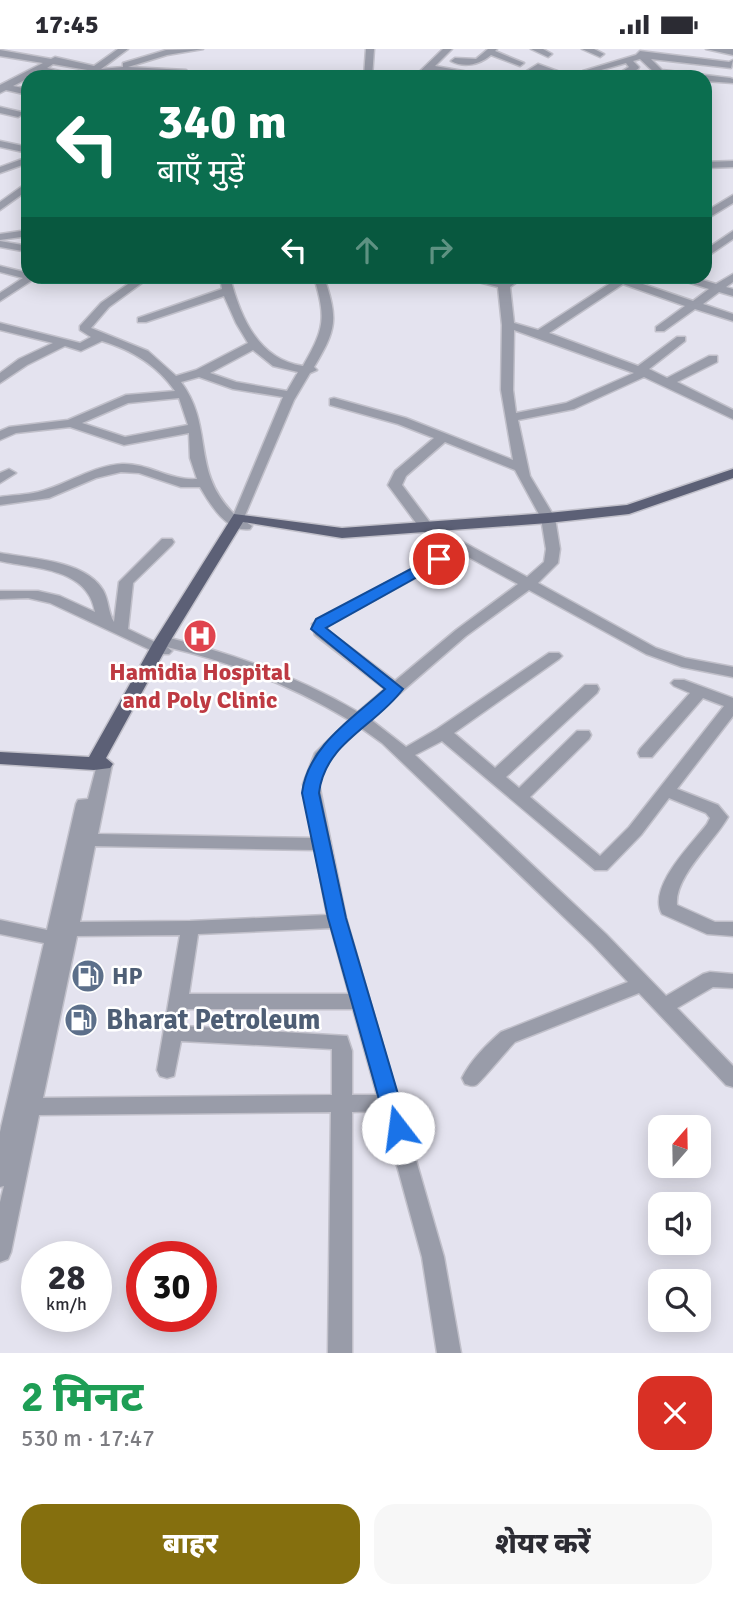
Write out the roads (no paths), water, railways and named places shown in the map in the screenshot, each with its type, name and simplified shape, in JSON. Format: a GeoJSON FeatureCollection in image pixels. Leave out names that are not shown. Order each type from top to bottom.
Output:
{"type":"FeatureCollection","features":[{"type":"Feature","properties":{"kind":"main road"},"geometry":{"type":"LineString","coordinates":[[0,758],[99,764],[163,646],[242,521],[342,533],[548,518],[629,509],[733,473]]}},
{"type":"Feature","properties":{"kind":"street"},"geometry":{"type":"LineString","coordinates":[[85,66],[105,49]]}},
{"type":"Feature","properties":{"kind":"street"},"geometry":{"type":"LineString","coordinates":[[104,70],[124,49]]}},
{"type":"Feature","properties":{"kind":"street"},"geometry":{"type":"LineString","coordinates":[[109,70],[166,53],[199,49]]}},
{"type":"Feature","properties":{"kind":"street"},"geometry":{"type":"LineString","coordinates":[[362,70],[364,49]]}},
{"type":"Feature","properties":{"kind":"street"},"geometry":{"type":"LineString","coordinates":[[368,70],[370,49]]}},
{"type":"Feature","properties":{"kind":"street"},"geometry":{"type":"LineString","coordinates":[[427,70],[448,49]]}},
{"type":"Feature","properties":{"kind":"street"},"geometry":{"type":"LineString","coordinates":[[535,49],[548,54]]}},
{"type":"Feature","properties":{"kind":"street"},"geometry":{"type":"LineString","coordinates":[[586,49],[600,54]]}},
{"type":"Feature","properties":{"kind":"street"},"geometry":{"type":"LineString","coordinates":[[710,49],[733,52]]}},
{"type":"Feature","properties":{"kind":"street"},"geometry":{"type":"LineString","coordinates":[[438,59],[475,63],[491,51],[520,64]]}},
{"type":"Feature","properties":{"kind":"street"},"geometry":{"type":"LineString","coordinates":[[0,53],[96,70]]}},
{"type":"Feature","properties":{"kind":"street"},"geometry":{"type":"LineString","coordinates":[[166,53],[169,70]]}},
{"type":"Feature","properties":{"kind":"street"},"geometry":{"type":"LineString","coordinates":[[639,53],[657,70]]}},
{"type":"Feature","properties":{"kind":"street"},"geometry":{"type":"LineString","coordinates":[[590,70],[639,53],[733,64]]}},
{"type":"Feature","properties":{"kind":"street"},"geometry":{"type":"LineString","coordinates":[[626,59],[635,67],[630,70]]}},
{"type":"Feature","properties":{"kind":"street"},"geometry":{"type":"LineString","coordinates":[[40,69],[55,61]]}},
{"type":"Feature","properties":{"kind":"street"},"geometry":{"type":"LineString","coordinates":[[429,68],[437,70]]}},
{"type":"Feature","properties":{"kind":"street"},"geometry":{"type":"LineString","coordinates":[[40,69],[45,70]]}},
{"type":"Feature","properties":{"kind":"street"},"geometry":{"type":"LineString","coordinates":[[712,79],[730,81]]}},
{"type":"Feature","properties":{"kind":"street"},"geometry":{"type":"LineString","coordinates":[[2,88],[21,80]]}},
{"type":"Feature","properties":{"kind":"street"},"geometry":{"type":"LineString","coordinates":[[2,88],[21,91]]}},
{"type":"Feature","properties":{"kind":"street"},"geometry":{"type":"LineString","coordinates":[[0,110],[10,119]]}},
{"type":"Feature","properties":{"kind":"street"},"geometry":{"type":"LineString","coordinates":[[0,144],[21,148]]}},
{"type":"Feature","properties":{"kind":"street"},"geometry":{"type":"LineString","coordinates":[[0,170],[21,162]]}},
{"type":"Feature","properties":{"kind":"street"},"geometry":{"type":"LineString","coordinates":[[712,163],[733,162]]}},
{"type":"Feature","properties":{"kind":"street"},"geometry":{"type":"LineString","coordinates":[[0,207],[21,195]]}},
{"type":"Feature","properties":{"kind":"street"},"geometry":{"type":"LineString","coordinates":[[712,209],[733,198]]}},
{"type":"Feature","properties":{"kind":"street"},"geometry":{"type":"LineString","coordinates":[[0,237],[21,234]]}},
{"type":"Feature","properties":{"kind":"street"},"geometry":{"type":"LineString","coordinates":[[712,250],[733,234]]}},
{"type":"Feature","properties":{"kind":"street"},"geometry":{"type":"LineString","coordinates":[[0,244],[21,248]]}},
{"type":"Feature","properties":{"kind":"street"},"geometry":{"type":"LineString","coordinates":[[0,269],[21,275]]}},
{"type":"Feature","properties":{"kind":"street"},"geometry":{"type":"LineString","coordinates":[[660,329],[733,277]]}},
{"type":"Feature","properties":{"kind":"street"},"geometry":{"type":"LineString","coordinates":[[0,298],[21,283]]}},
{"type":"Feature","properties":{"kind":"street"},"geometry":{"type":"LineString","coordinates":[[135,284],[105,305],[85,324],[85,330],[151,357],[173,380],[183,394],[195,428],[197,461],[206,482],[215,498],[242,521]]}},
{"type":"Feature","properties":{"kind":"street"},"geometry":{"type":"LineString","coordinates":[[226,284],[236,313],[271,360],[309,366]]}},
{"type":"Feature","properties":{"kind":"street"},"geometry":{"type":"LineString","coordinates":[[314,284],[327,321]]}},
{"type":"Feature","properties":{"kind":"street"},"geometry":{"type":"LineString","coordinates":[[242,521],[327,321],[328,311],[321,284]]}},
{"type":"Feature","properties":{"kind":"street"},"geometry":{"type":"LineString","coordinates":[[449,1353],[433,1257],[338,922],[311,793],[313,775],[321,757],[360,719],[461,633],[528,584],[551,563],[553,549],[548,518],[520,467],[511,418],[506,358],[509,284]]}},
{"type":"Feature","properties":{"kind":"street"},"geometry":{"type":"LineString","coordinates":[[540,334],[615,284]]}},
{"type":"Feature","properties":{"kind":"street"},"geometry":{"type":"LineString","coordinates":[[640,284],[733,317]]}},
{"type":"Feature","properties":{"kind":"street"},"geometry":{"type":"LineString","coordinates":[[706,284],[733,293]]}},
{"type":"Feature","properties":{"kind":"street"},"geometry":{"type":"LineString","coordinates":[[142,320],[227,291]]}},
{"type":"Feature","properties":{"kind":"street"},"geometry":{"type":"LineString","coordinates":[[508,325],[642,371],[733,415]]}},
{"type":"Feature","properties":{"kind":"street"},"geometry":{"type":"LineString","coordinates":[[0,326],[84,347],[102,336]]}},
{"type":"Feature","properties":{"kind":"street"},"geometry":{"type":"LineString","coordinates":[[511,418],[570,406],[642,371],[681,339]]}},
{"type":"Feature","properties":{"kind":"street"},"geometry":{"type":"LineString","coordinates":[[0,379],[23,362],[63,343]]}},
{"type":"Feature","properties":{"kind":"street"},"geometry":{"type":"LineString","coordinates":[[173,380],[200,373],[257,343]]}},
{"type":"Feature","properties":{"kind":"street"},"geometry":{"type":"LineString","coordinates":[[668,382],[713,359]]}},
{"type":"Feature","properties":{"kind":"street"},"geometry":{"type":"LineString","coordinates":[[242,521],[290,395],[309,366]]}},
{"type":"Feature","properties":{"kind":"street"},"geometry":{"type":"LineString","coordinates":[[200,373],[222,382],[290,395]]}},
{"type":"Feature","properties":{"kind":"street"},"geometry":{"type":"LineString","coordinates":[[0,436],[13,430],[71,423],[126,399],[183,394]]}},
{"type":"Feature","properties":{"kind":"street"},"geometry":{"type":"LineString","coordinates":[[334,402],[402,421],[520,467]]}},
{"type":"Feature","properties":{"kind":"street"},"geometry":{"type":"LineString","coordinates":[[71,423],[124,441],[195,428]]}},
{"type":"Feature","properties":{"kind":"street"},"geometry":{"type":"LineString","coordinates":[[443,437],[400,474],[395,485],[427,528],[651,651],[682,662],[733,673]]}},
{"type":"Feature","properties":{"kind":"street"},"geometry":{"type":"LineString","coordinates":[[0,501],[43,495],[82,478],[120,468],[134,469],[178,484],[206,482]]}},
{"type":"Feature","properties":{"kind":"street"},"geometry":{"type":"LineString","coordinates":[[121,630],[126,582],[167,542]]}},
{"type":"Feature","properties":{"kind":"street"},"geometry":{"type":"LineString","coordinates":[[395,689],[320,632],[319,624],[461,547]]}},
{"type":"Feature","properties":{"kind":"street"},"geometry":{"type":"LineString","coordinates":[[0,557],[56,569],[86,581],[94,588],[104,621]]}},
{"type":"Feature","properties":{"kind":"street"},"geometry":{"type":"LineString","coordinates":[[0,595],[28,593],[47,597],[163,646],[252,669],[360,719],[405,754],[642,983],[733,1079]]}},
{"type":"Feature","properties":{"kind":"street"},"geometry":{"type":"LineString","coordinates":[[405,754],[443,733],[554,656]]}},
{"type":"Feature","properties":{"kind":"street"},"geometry":{"type":"LineString","coordinates":[[443,733],[601,866],[667,791],[733,705],[679,683]]}},
{"type":"Feature","properties":{"kind":"street"},"geometry":{"type":"LineString","coordinates":[[496,777],[592,689]]}},
{"type":"Feature","properties":{"kind":"street"},"geometry":{"type":"LineString","coordinates":[[646,753],[700,691]]}},
{"type":"Feature","properties":{"kind":"street"},"geometry":{"type":"LineString","coordinates":[[520,797],[583,735]]}},
{"type":"Feature","properties":{"kind":"street"},"geometry":{"type":"LineString","coordinates":[[0,1178],[86,840],[99,764]]}},
{"type":"Feature","properties":{"kind":"street"},"geometry":{"type":"LineString","coordinates":[[0,1252],[99,764]]}},
{"type":"Feature","properties":{"kind":"street"},"geometry":{"type":"LineString","coordinates":[[667,791],[712,809],[719,817],[672,883],[666,902],[668,909],[713,929],[733,929]]}},
{"type":"Feature","properties":{"kind":"street"},"geometry":{"type":"LineString","coordinates":[[86,840],[320,844]]}},
{"type":"Feature","properties":{"kind":"street"},"geometry":{"type":"LineString","coordinates":[[0,927],[62,936],[338,922]]}},
{"type":"Feature","properties":{"kind":"street"},"geometry":{"type":"LineString","coordinates":[[167,1070],[190,928]]}},
{"type":"Feature","properties":{"kind":"street"},"geometry":{"type":"LineString","coordinates":[[664,1007],[710,979],[733,981]]}},
{"type":"Feature","properties":{"kind":"street"},"geometry":{"type":"LineString","coordinates":[[472,1078],[493,1050],[508,1037],[642,983]]}},
{"type":"Feature","properties":{"kind":"street"},"geometry":{"type":"LineString","coordinates":[[178,1001],[361,1002]]}},
{"type":"Feature","properties":{"kind":"street"},"geometry":{"type":"LineString","coordinates":[[173,1033],[336,1040],[342,1051],[340,1353]]}},
{"type":"Feature","properties":{"kind":"street"},"geometry":{"type":"LineString","coordinates":[[31,1107],[391,1103]]}},
{"type":"Feature","properties":{"kind":"place","name":"Hamidia Hospital and Poly Clinic"},"geometry":{"type":"Point","coordinates":[200,636]}},
{"type":"Feature","properties":{"kind":"place","name":"HP"},"geometry":{"type":"Point","coordinates":[88,976]}},
{"type":"Feature","properties":{"kind":"place","name":"Bharat Petroleum"},"geometry":{"type":"Point","coordinates":[81,1020]}}]}
